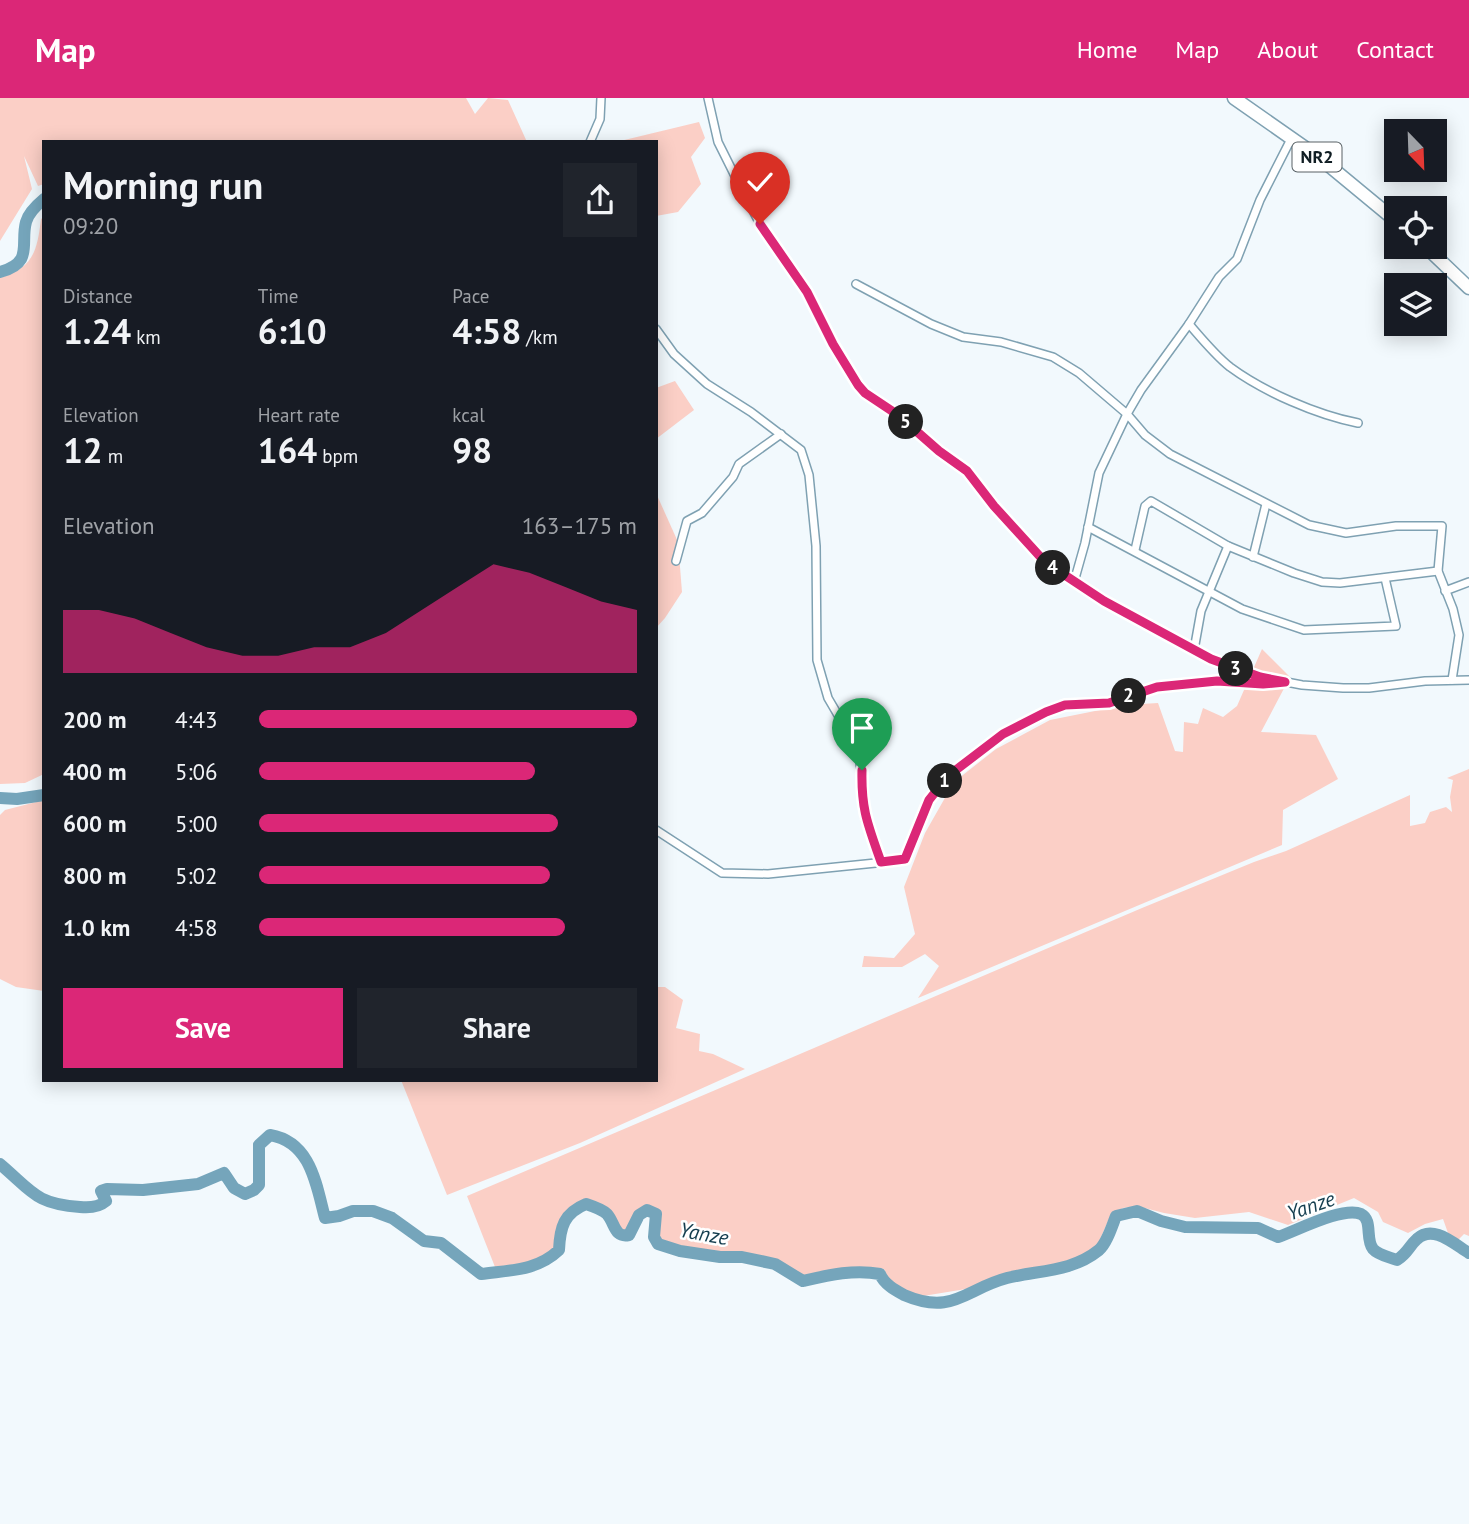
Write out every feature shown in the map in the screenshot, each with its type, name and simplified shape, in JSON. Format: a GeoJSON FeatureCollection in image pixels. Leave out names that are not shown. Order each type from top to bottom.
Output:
{"type":"FeatureCollection","features":[{"type":"Feature","properties":{"kind":"highway","name":"NR2"},"geometry":{"type":"LineString","coordinates":[[1234,98],[1321,159],[1384,211]]}},
{"type":"Feature","properties":{"kind":"highway"},"geometry":{"type":"LineString","coordinates":[[1439,259],[1469,288]]}},
{"type":"Feature","properties":{"kind":"street"},"geometry":{"type":"LineString","coordinates":[[591,140],[600,119],[601,98]]}},
{"type":"Feature","properties":{"kind":"street"},"geometry":{"type":"LineString","coordinates":[[708,98],[718,142],[743,192],[760,224],[807,292],[833,344],[858,385],[967,471],[994,506],[1045,562],[1074,582],[1194,650],[1236,669],[1285,682],[1322,687],[1369,688],[1469,680]]}},
{"type":"Feature","properties":{"kind":"street"},"geometry":{"type":"LineString","coordinates":[[1074,582],[1099,473],[1127,414],[1219,277],[1237,259],[1266,188],[1291,139]]}},
{"type":"Feature","properties":{"kind":"street"},"geometry":{"type":"LineString","coordinates":[[856,284],[931,324],[963,337],[1001,342],[1054,357],[1079,373],[1127,414],[1145,435],[1170,454],[1309,525],[1346,533],[1396,526],[1442,526],[1438,571],[1453,609],[1459,635],[1452,680]]}},
{"type":"Feature","properties":{"kind":"street"},"geometry":{"type":"LineString","coordinates":[[1189,324],[1231,368],[1309,409],[1330,418],[1358,423]]}},
{"type":"Feature","properties":{"kind":"street"},"geometry":{"type":"LineString","coordinates":[[658,332],[674,354],[707,384],[801,450],[809,475],[816,546],[817,660],[828,698],[859,751],[864,818],[881,862]]}},
{"type":"Feature","properties":{"kind":"street"},"geometry":{"type":"LineString","coordinates":[[676,561],[687,521],[702,513],[733,477],[739,464],[781,434]]}},
{"type":"Feature","properties":{"kind":"street"},"geometry":{"type":"LineString","coordinates":[[1135,550],[1145,506],[1151,501],[1228,546],[1322,582],[1340,583],[1438,571]]}},
{"type":"Feature","properties":{"kind":"street"},"geometry":{"type":"LineString","coordinates":[[1253,556],[1266,504]]}},
{"type":"Feature","properties":{"kind":"street"},"geometry":{"type":"LineString","coordinates":[[1087,527],[1135,550],[1242,609],[1304,630],[1396,626],[1385,578]]}},
{"type":"Feature","properties":{"kind":"street"},"geometry":{"type":"LineString","coordinates":[[1194,650],[1197,625],[1228,546]]}},
{"type":"Feature","properties":{"kind":"street"},"geometry":{"type":"LineString","coordinates":[[1445,591],[1469,582]]}},
{"type":"Feature","properties":{"kind":"street"},"geometry":{"type":"LineString","coordinates":[[658,831],[722,873],[768,874],[905,859],[929,800],[948,776],[1003,734],[1046,712],[1065,705],[1109,703],[1157,687],[1217,681],[1263,684],[1285,682]]}},
{"type":"Feature","properties":{"kind":"shaded area"},"geometry":{"type":"Polygon","coordinates":[[[0,98],[466,98],[475,114],[488,98],[508,100],[526,140],[42,140],[42,185],[38,186],[24,156],[32,189],[0,241],[0,98]]]}},
{"type":"Feature","properties":{"kind":"shaded area"},"geometry":{"type":"Polygon","coordinates":[[[699,122],[705,138],[691,157],[701,184],[678,212],[658,216],[658,140],[624,140],[699,122]]]}},
{"type":"Feature","properties":{"kind":"shaded area"},"geometry":{"type":"Polygon","coordinates":[[[41,219],[42,775],[25,783],[0,784],[0,278],[20,269],[32,256],[41,219]]]}},
{"type":"Feature","properties":{"kind":"shaded area"},"geometry":{"type":"Polygon","coordinates":[[[675,381],[694,410],[658,437],[658,387],[675,381]]]}},
{"type":"Feature","properties":{"kind":"shaded area"},"geometry":{"type":"Polygon","coordinates":[[[658,497],[678,542],[682,592],[658,626],[658,497]]]}},
{"type":"Feature","properties":{"kind":"shaded area"},"geometry":{"type":"Polygon","coordinates":[[[1262,649],[1290,677],[1261,732],[1316,735],[1338,779],[1283,810],[1282,845],[918,998],[939,966],[925,954],[902,967],[862,967],[864,956],[894,958],[915,934],[904,887],[925,833],[954,782],[996,749],[1050,720],[1125,705],[1158,703],[1175,751],[1183,752],[1184,722],[1198,724],[1203,708],[1223,717],[1237,706],[1262,649]]]}},
{"type":"Feature","properties":{"kind":"shaded area"},"geometry":{"type":"Polygon","coordinates":[[[1469,769],[1469,1236],[1464,1234],[1457,1241],[1448,1233],[1443,1219],[1408,1233],[1383,1222],[1378,1212],[1354,1198],[1288,1225],[1249,1212],[1195,1218],[1137,1206],[1123,1208],[1111,1214],[1098,1244],[1078,1259],[998,1277],[972,1288],[917,1297],[889,1280],[884,1269],[843,1268],[802,1276],[779,1261],[744,1252],[683,1247],[660,1239],[660,1213],[647,1204],[636,1212],[627,1231],[620,1231],[609,1210],[587,1199],[571,1208],[562,1218],[554,1250],[538,1261],[495,1267],[467,1196],[1142,908],[1286,851],[1410,795],[1410,826],[1425,823],[1430,812],[1446,807],[1452,812],[1450,797],[1453,780],[1447,778],[1469,769]]]}},
{"type":"Feature","properties":{"kind":"shaded area"},"geometry":{"type":"Polygon","coordinates":[[[42,801],[42,991],[16,987],[0,979],[0,815],[5,810],[42,801]]]}},
{"type":"Feature","properties":{"kind":"shaded area"},"geometry":{"type":"Polygon","coordinates":[[[658,987],[665,987],[683,1000],[676,1028],[700,1034],[699,1051],[713,1054],[745,1069],[580,1143],[447,1195],[402,1082],[658,1082],[658,987]]]}},
{"type":"Feature","properties":{"kind":"waterway","name":"Yanze"},"geometry":{"type":"LineString","coordinates":[[0,272],[11,268],[22,258],[27,219],[42,201]]}},
{"type":"Feature","properties":{"kind":"waterway","name":"Yanze"},"geometry":{"type":"LineString","coordinates":[[0,798],[42,795]]}},
{"type":"Feature","properties":{"kind":"waterway","name":"Yanze"},"geometry":{"type":"LineString","coordinates":[[0,1164],[35,1194],[53,1203],[65,1205],[94,1207],[106,1201],[101,1191],[107,1189],[143,1190],[198,1184],[224,1173],[234,1188],[245,1194],[259,1185],[259,1145],[270,1135],[284,1139],[303,1155],[310,1166],[325,1218],[353,1211],[373,1211],[392,1218],[424,1241],[441,1243],[481,1274],[532,1266],[551,1257],[559,1250],[562,1228],[568,1216],[586,1204],[605,1212],[620,1234],[629,1235],[639,1215],[647,1210],[656,1214],[654,1237],[658,1244],[680,1251],[720,1257],[742,1257],[775,1264],[803,1281],[851,1272],[880,1274],[887,1284],[904,1295],[935,1303],[958,1299],[1007,1278],[1078,1263],[1102,1247],[1116,1216],[1137,1211],[1185,1227],[1258,1228],[1278,1237],[1319,1220],[1353,1212],[1365,1217],[1371,1245],[1384,1256],[1397,1260],[1417,1239],[1430,1234],[1437,1234],[1469,1253]]}},
{"type":"Feature","properties":{"kind":"route"},"geometry":{"type":"LineString","coordinates":[[760,224],[807,292],[833,344],[858,385],[967,471],[1015,531],[1045,562],[1104,601],[1211,659],[1260,677],[1285,682],[1244,684],[1217,681],[1157,687],[1109,703],[1065,705],[1046,712],[1003,734],[974,759],[948,776],[929,800],[905,859],[881,862],[864,818],[861,799],[862,770]]}}]}
